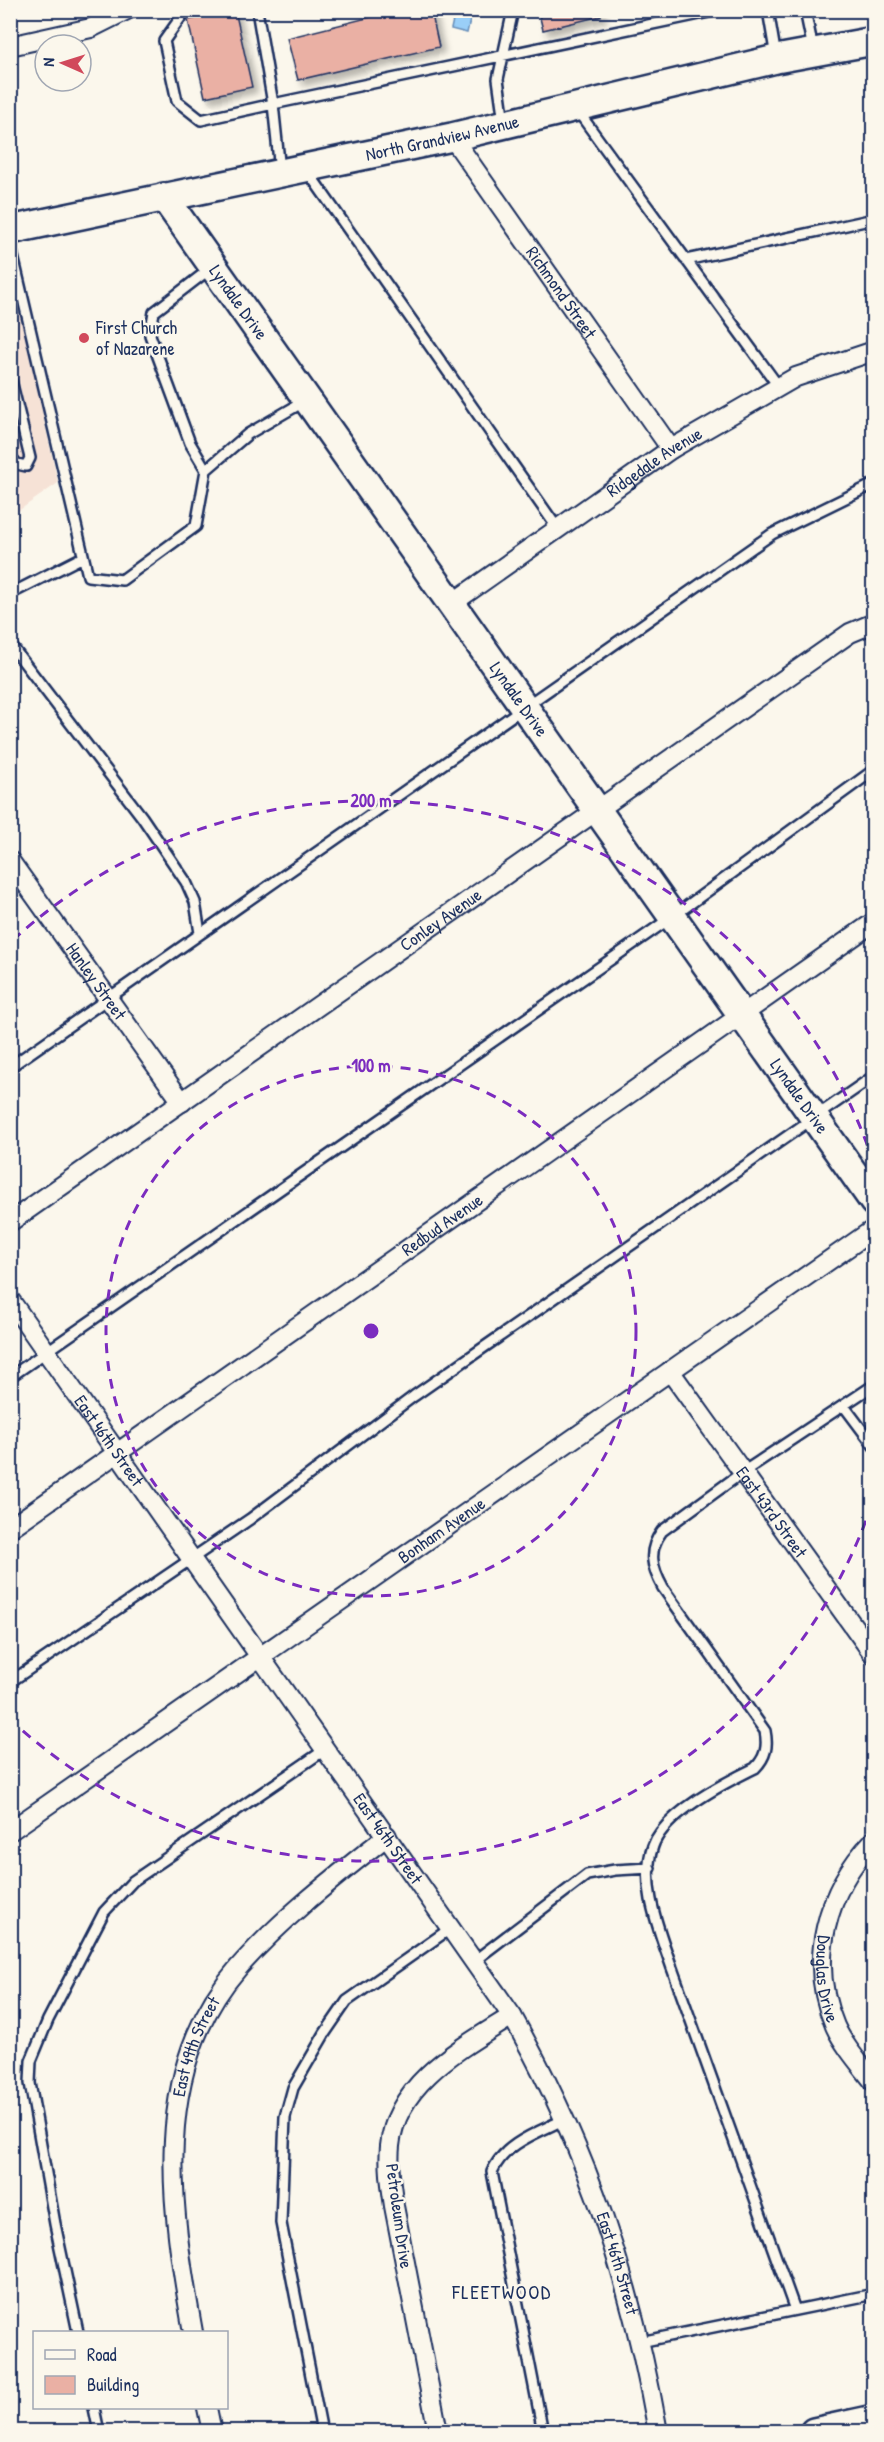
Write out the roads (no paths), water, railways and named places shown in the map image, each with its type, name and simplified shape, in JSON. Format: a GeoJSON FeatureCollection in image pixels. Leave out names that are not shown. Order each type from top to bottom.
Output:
{"type":"FeatureCollection","features":[{"type":"Feature","properties":{"kind":"street"},"geometry":{"type":"LineString","coordinates":[[10,46],[91,28],[127,10]]}},
{"type":"Feature","properties":{"kind":"street","name":"North Grandview Avenue"},"geometry":{"type":"LineString","coordinates":[[10,230],[452,137],[776,59],[873,41]]}},
{"type":"Feature","properties":{"kind":"street","name":"Richmond Street"},"geometry":{"type":"LineString","coordinates":[[452,137],[671,449]]}},
{"type":"Feature","properties":{"kind":"street","name":"Lyndale Drive"},"geometry":{"type":"LineString","coordinates":[[164,197],[873,1202]]}},
{"type":"Feature","properties":{"kind":"street","name":"Ridgedale Avenue"},"geometry":{"type":"LineString","coordinates":[[451,604],[671,449],[796,377],[873,351]]}},
{"type":"Feature","properties":{"kind":"street","name":"Conley Avenue"},"geometry":{"type":"LineString","coordinates":[[10,1222],[598,812],[850,633],[873,623]]}},
{"type":"Feature","properties":{"kind":"street","name":"Hanley Street"},"geometry":{"type":"LineString","coordinates":[[10,861],[182,1102]]}},
{"type":"Feature","properties":{"kind":"street","name":"Redbud Avenue"},"geometry":{"type":"LineString","coordinates":[[10,1528],[873,922]]}},
{"type":"Feature","properties":{"kind":"street","name":"Bonham Avenue"},"geometry":{"type":"LineString","coordinates":[[10,1831],[873,1229]]}},
{"type":"Feature","properties":{"kind":"street","name":"East 46th Street"},"geometry":{"type":"LineString","coordinates":[[10,1300],[512,2016],[566,2119],[606,2218],[627,2288],[658,2432]]}},
{"type":"Feature","properties":{"kind":"street","name":"East 43rd Street"},"geometry":{"type":"LineString","coordinates":[[670,1371],[873,1655]]}},
{"type":"Feature","properties":{"kind":"street","name":"East 49th Street"},"geometry":{"type":"LineString","coordinates":[[193,2331],[172,2178],[177,2102],[196,2034],[213,2002],[237,1970],[270,1934],[387,1836]]}},
{"type":"Feature","properties":{"kind":"street","name":"Douglas Drive"},"geometry":{"type":"LineString","coordinates":[[873,1840],[843,1878],[831,1903],[824,1930],[821,1958],[827,2006],[836,2028],[873,2082]]}},
{"type":"Feature","properties":{"kind":"street","name":"Petroleum Drive"},"geometry":{"type":"LineString","coordinates":[[438,2432],[394,2206],[389,2169],[390,2146],[394,2125],[404,2104],[419,2084],[469,2043],[512,2016]]}},
{"type":"Feature","properties":{"kind":"street"},"geometry":{"type":"LineString","coordinates":[[207,2409],[212,2432]]}},
{"type":"Feature","properties":{"kind":"street"},"geometry":{"type":"LineString","coordinates":[[814,2432],[873,2419]]}},
{"type":"Feature","properties":{"kind":"lane"},"geometry":{"type":"LineString","coordinates":[[186,10],[164,41],[177,101],[201,120],[719,10]]}},
{"type":"Feature","properties":{"kind":"lane"},"geometry":{"type":"LineString","coordinates":[[257,10],[273,104],[293,170],[558,529]]}},
{"type":"Feature","properties":{"kind":"lane"},"geometry":{"type":"LineString","coordinates":[[505,124],[498,79],[513,10]]}},
{"type":"Feature","properties":{"kind":"lane"},"geometry":{"type":"LineString","coordinates":[[768,10],[776,59]]}},
{"type":"Feature","properties":{"kind":"lane"},"geometry":{"type":"LineString","coordinates":[[805,10],[814,52]]}},
{"type":"Feature","properties":{"kind":"lane"},"geometry":{"type":"LineString","coordinates":[[574,107],[779,387]]}},
{"type":"Feature","properties":{"kind":"lane"},"geometry":{"type":"LineString","coordinates":[[686,260],[873,219]]}},
{"type":"Feature","properties":{"kind":"lane"},"geometry":{"type":"LineString","coordinates":[[10,243],[88,576],[122,580],[196,526],[206,470],[248,434],[307,400]]}},
{"type":"Feature","properties":{"kind":"lane"},"geometry":{"type":"LineString","coordinates":[[206,470],[190,443],[150,335],[154,312],[213,267]]}},
{"type":"Feature","properties":{"kind":"lane"},"geometry":{"type":"LineString","coordinates":[[10,376],[30,458],[26,466],[17,465],[10,456]]}},
{"type":"Feature","properties":{"kind":"lane"},"geometry":{"type":"LineString","coordinates":[[10,1067],[525,709],[772,534],[873,484]]}},
{"type":"Feature","properties":{"kind":"lane"},"geometry":{"type":"LineString","coordinates":[[10,594],[83,557]]}},
{"type":"Feature","properties":{"kind":"lane"},"geometry":{"type":"LineString","coordinates":[[10,644],[142,817],[186,882],[195,902],[200,933]]}},
{"type":"Feature","properties":{"kind":"lane"},"geometry":{"type":"LineString","coordinates":[[10,1377],[672,917],[873,770]]}},
{"type":"Feature","properties":{"kind":"lane"},"geometry":{"type":"LineString","coordinates":[[10,1682],[250,1519],[414,1396],[873,1076]]}},
{"type":"Feature","properties":{"kind":"lane"},"geometry":{"type":"LineString","coordinates":[[795,2310],[672,1968],[658,1925],[650,1885],[653,1845],[664,1827],[682,1812],[762,1762],[767,1747],[765,1731],[678,1612],[658,1580],[652,1562],[654,1544],[662,1531],[743,1472],[873,1385]]}},
{"type":"Feature","properties":{"kind":"lane"},"geometry":{"type":"LineString","coordinates":[[844,1406],[873,1446]]}},
{"type":"Feature","properties":{"kind":"lane"},"geometry":{"type":"LineString","coordinates":[[78,2331],[55,2224],[30,2083],[31,2061],[48,2020],[104,1912],[133,1881],[326,1749]]}},
{"type":"Feature","properties":{"kind":"lane"},"geometry":{"type":"LineString","coordinates":[[474,1961],[587,1875],[615,1869],[650,1868]]}},
{"type":"Feature","properties":{"kind":"lane"},"geometry":{"type":"LineString","coordinates":[[322,2432],[281,2223],[285,2117],[293,2088],[325,2033],[347,2001],[451,1928]]}},
{"type":"Feature","properties":{"kind":"lane"},"geometry":{"type":"LineString","coordinates":[[543,2432],[492,2172],[499,2157],[514,2145],[566,2119]]}},
{"type":"Feature","properties":{"kind":"lane"},"geometry":{"type":"LineString","coordinates":[[640,2342],[873,2295]]}},
{"type":"Feature","properties":{"kind":"lane"},"geometry":{"type":"LineString","coordinates":[[94,2409],[99,2432]]}},
{"type":"Feature","properties":{"kind":"water"},"geometry":{"type":"Polygon","coordinates":[[[455,11],[472,11],[467,33],[451,29],[455,11]]]}},
{"type":"Feature","properties":{"kind":"place","name":"First Church of Nazarene"},"geometry":{"type":"Point","coordinates":[84,338]}},
{"type":"Feature","properties":{"kind":"district","name":"FLEETWOOD"},"geometry":{"type":"Point","coordinates":[502,2292]}}]}
